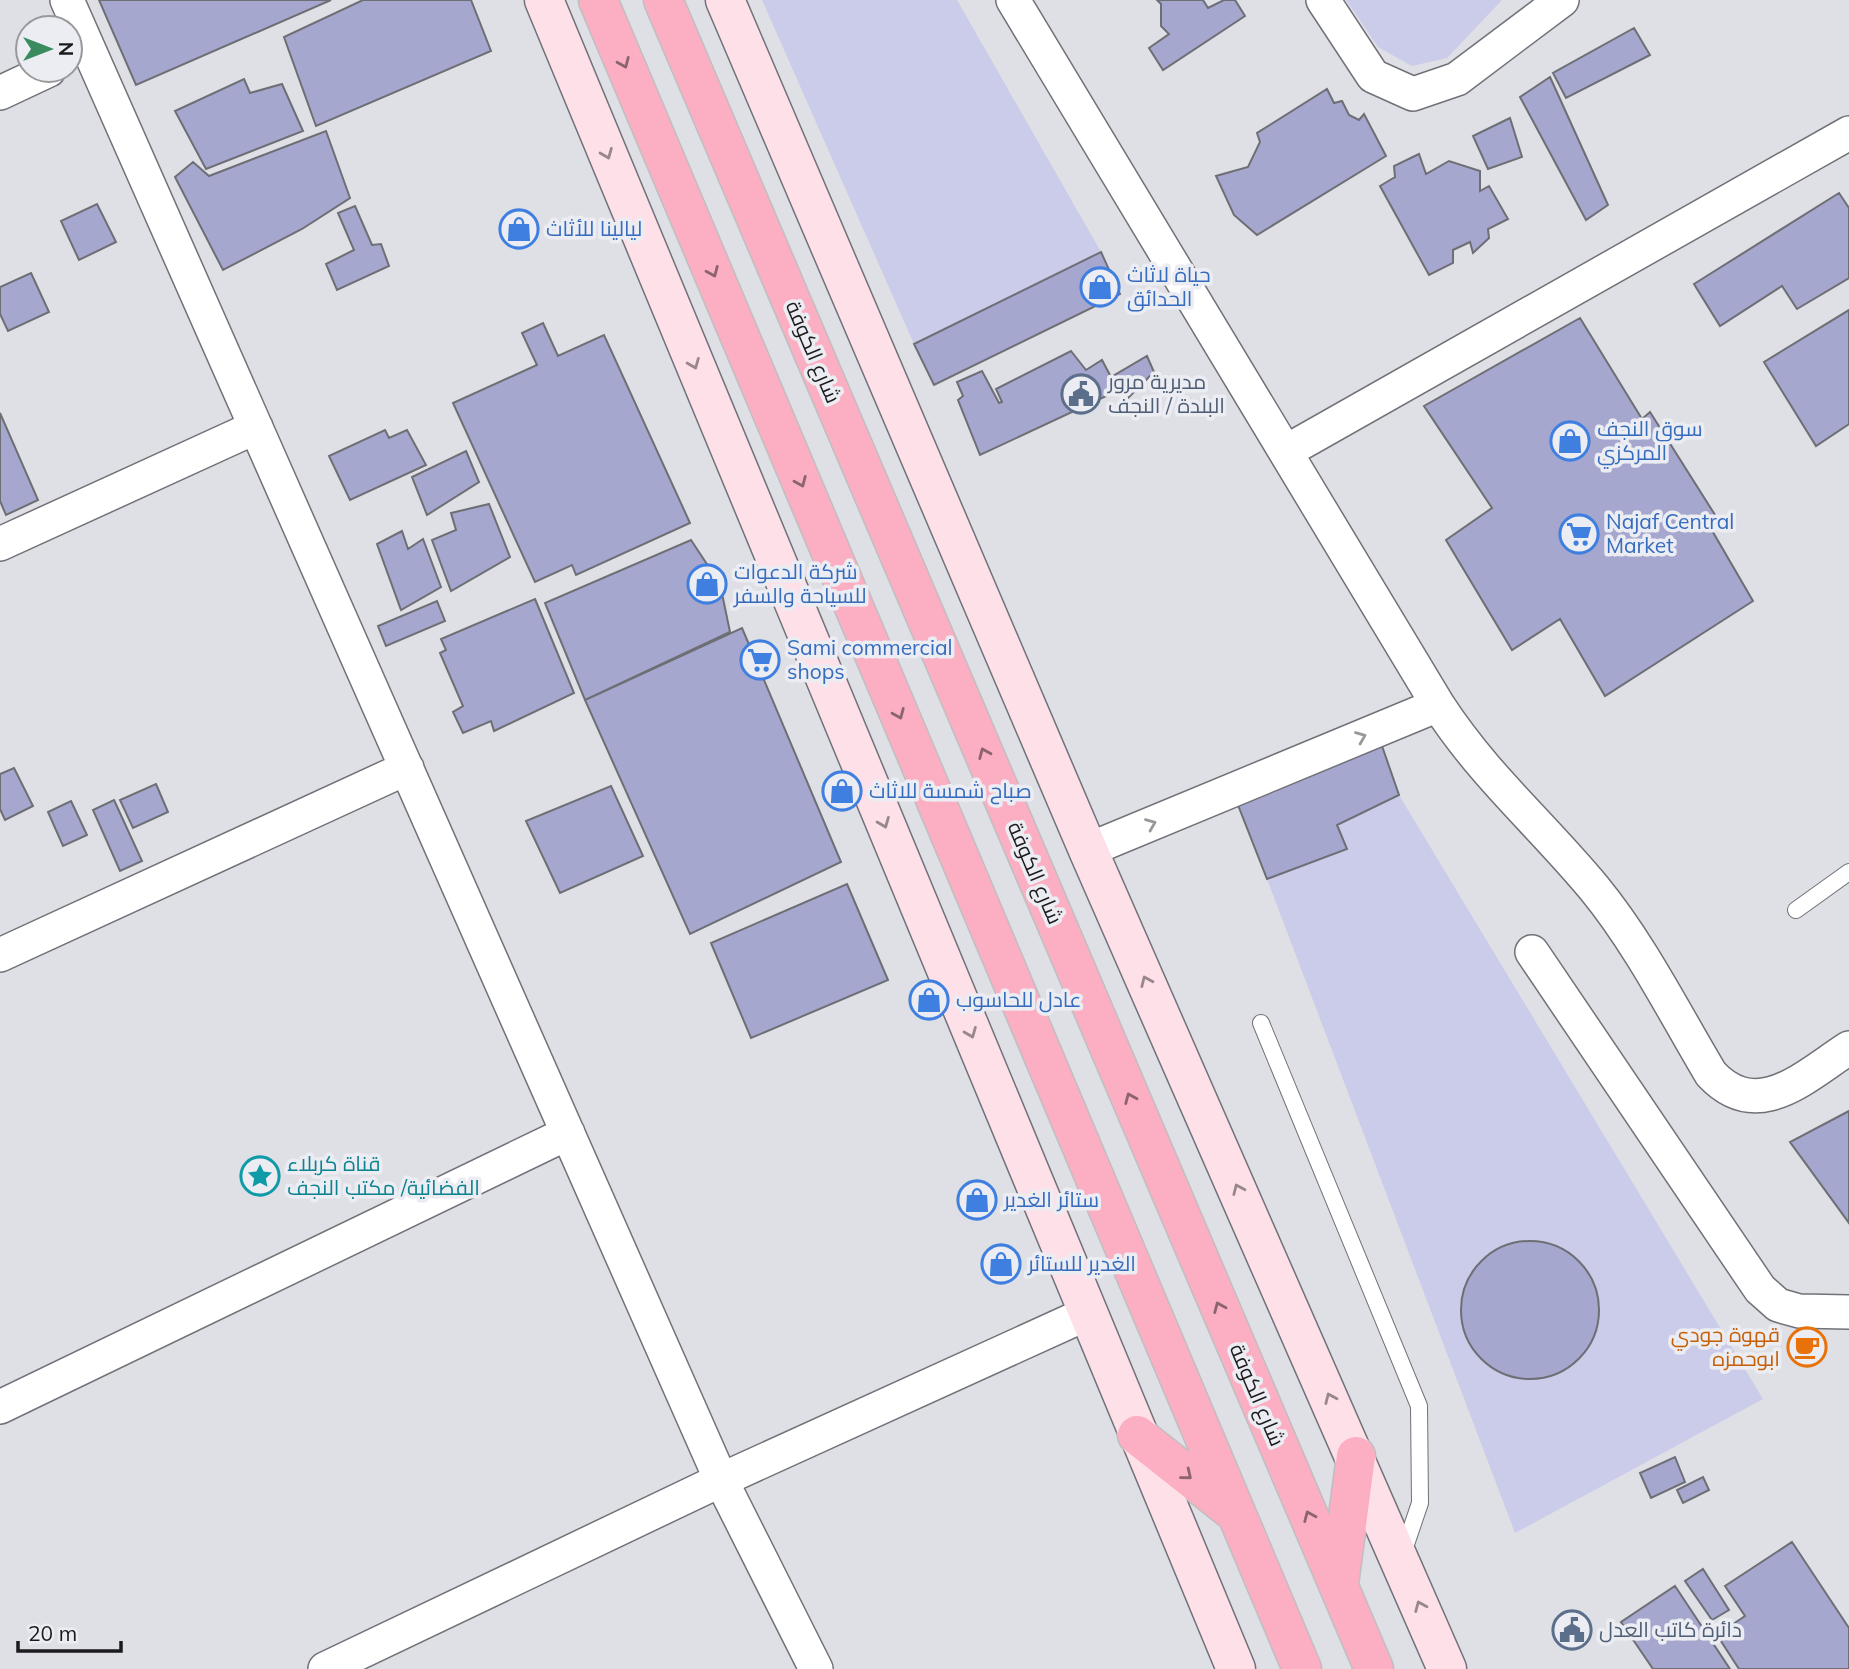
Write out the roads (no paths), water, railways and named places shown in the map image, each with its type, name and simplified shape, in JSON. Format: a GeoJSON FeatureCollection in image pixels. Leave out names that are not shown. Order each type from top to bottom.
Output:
{"type":"FeatureCollection","features":[{"type":"Feature","properties":{"kind":"highway"},"geometry":{"type":"LineString","coordinates":[[597,0],[1302,1669]]}},
{"type":"Feature","properties":{"kind":"highway","name":"شارع الكوفة"},"geometry":{"type":"LineString","coordinates":[[663,0],[1374,1669]]}},
{"type":"Feature","properties":{"kind":"highway"},"geometry":{"type":"LineString","coordinates":[[1137,1435],[1237,1515]]}},
{"type":"Feature","properties":{"kind":"highway"},"geometry":{"type":"LineString","coordinates":[[1338,1587],[1356,1456]]}},
{"type":"Feature","properties":{"kind":"main road"},"geometry":{"type":"LineString","coordinates":[[544,0],[1086,1314],[1236,1669]]}},
{"type":"Feature","properties":{"kind":"main road"},"geometry":{"type":"LineString","coordinates":[[725,0],[1088,850],[1356,1456],[1447,1669]]}},
{"type":"Feature","properties":{"kind":"street"},"geometry":{"type":"LineString","coordinates":[[1013,0],[1438,705],[1488,774],[1596,890],[1625,931],[1711,1074],[1722,1086],[1754,1097],[1770,1095],[1849,1048]]}},
{"type":"Feature","properties":{"kind":"street"},"geometry":{"type":"LineString","coordinates":[[1323,0],[1373,76],[1413,93],[1457,79],[1562,0]]}},
{"type":"Feature","properties":{"kind":"street"},"geometry":{"type":"LineString","coordinates":[[84,63],[256,427],[721,1480],[816,1669]]}},
{"type":"Feature","properties":{"kind":"street"},"geometry":{"type":"LineString","coordinates":[[0,93],[19,84]]}},
{"type":"Feature","properties":{"kind":"street"},"geometry":{"type":"LineString","coordinates":[[1287,451],[1849,133]]}},
{"type":"Feature","properties":{"kind":"street"},"geometry":{"type":"LineString","coordinates":[[0,544],[256,427]]}},
{"type":"Feature","properties":{"kind":"street"},"geometry":{"type":"LineString","coordinates":[[1088,850],[1438,705]]}},
{"type":"Feature","properties":{"kind":"street"},"geometry":{"type":"LineString","coordinates":[[0,955],[407,768]]}},
{"type":"Feature","properties":{"kind":"street"},"geometry":{"type":"LineString","coordinates":[[1532,952],[1760,1289],[1778,1304],[1799,1311],[1849,1312]]}},
{"type":"Feature","properties":{"kind":"street"},"geometry":{"type":"LineString","coordinates":[[0,1407],[568,1133]]}},
{"type":"Feature","properties":{"kind":"street"},"geometry":{"type":"LineString","coordinates":[[325,1669],[721,1480],[1086,1314]]}},
{"type":"Feature","properties":{"kind":"lane"},"geometry":{"type":"LineString","coordinates":[[1796,910],[1849,872]]}},
{"type":"Feature","properties":{"kind":"lane"},"geometry":{"type":"LineString","coordinates":[[1261,1023],[1419,1406],[1420,1503],[1400,1560]]}},
{"type":"Feature","properties":{"kind":"place","name":"ليالينا للأثاث"},"geometry":{"type":"Point","coordinates":[519,229]}},
{"type":"Feature","properties":{"kind":"place","name":"حياة لاثاث الحدائق"},"geometry":{"type":"Point","coordinates":[1100,287]}},
{"type":"Feature","properties":{"kind":"place","name":"مديرية مرور البلدة / النجف"},"geometry":{"type":"Point","coordinates":[1081,394]}},
{"type":"Feature","properties":{"kind":"place","name":"سوق النجف المركزي"},"geometry":{"type":"Point","coordinates":[1570,441]}},
{"type":"Feature","properties":{"kind":"place","name":"Najaf Central Market"},"geometry":{"type":"Point","coordinates":[1579,534]}},
{"type":"Feature","properties":{"kind":"place","name":"شركة الدعوات للسياحة والسفر"},"geometry":{"type":"Point","coordinates":[707,584]}},
{"type":"Feature","properties":{"kind":"place","name":"Sami commercial shops"},"geometry":{"type":"Point","coordinates":[760,660]}},
{"type":"Feature","properties":{"kind":"place","name":"صباح شمسة للاثاث"},"geometry":{"type":"Point","coordinates":[842,791]}},
{"type":"Feature","properties":{"kind":"place","name":"عادل للحاسوب"},"geometry":{"type":"Point","coordinates":[929,1000]}},
{"type":"Feature","properties":{"kind":"place","name":"قناة كربلاء الفضائية/ مكتب النجف"},"geometry":{"type":"Point","coordinates":[260,1176]}},
{"type":"Feature","properties":{"kind":"place","name":"ستائر الغدير"},"geometry":{"type":"Point","coordinates":[977,1200]}},
{"type":"Feature","properties":{"kind":"place","name":"الغدير للستائر"},"geometry":{"type":"Point","coordinates":[1001,1264]}},
{"type":"Feature","properties":{"kind":"place","name":"قهوة جودي ابوحمزه"},"geometry":{"type":"Point","coordinates":[1807,1347]}},
{"type":"Feature","properties":{"kind":"place","name":"دائرة كاتب العدل"},"geometry":{"type":"Point","coordinates":[1572,1630]}}]}
